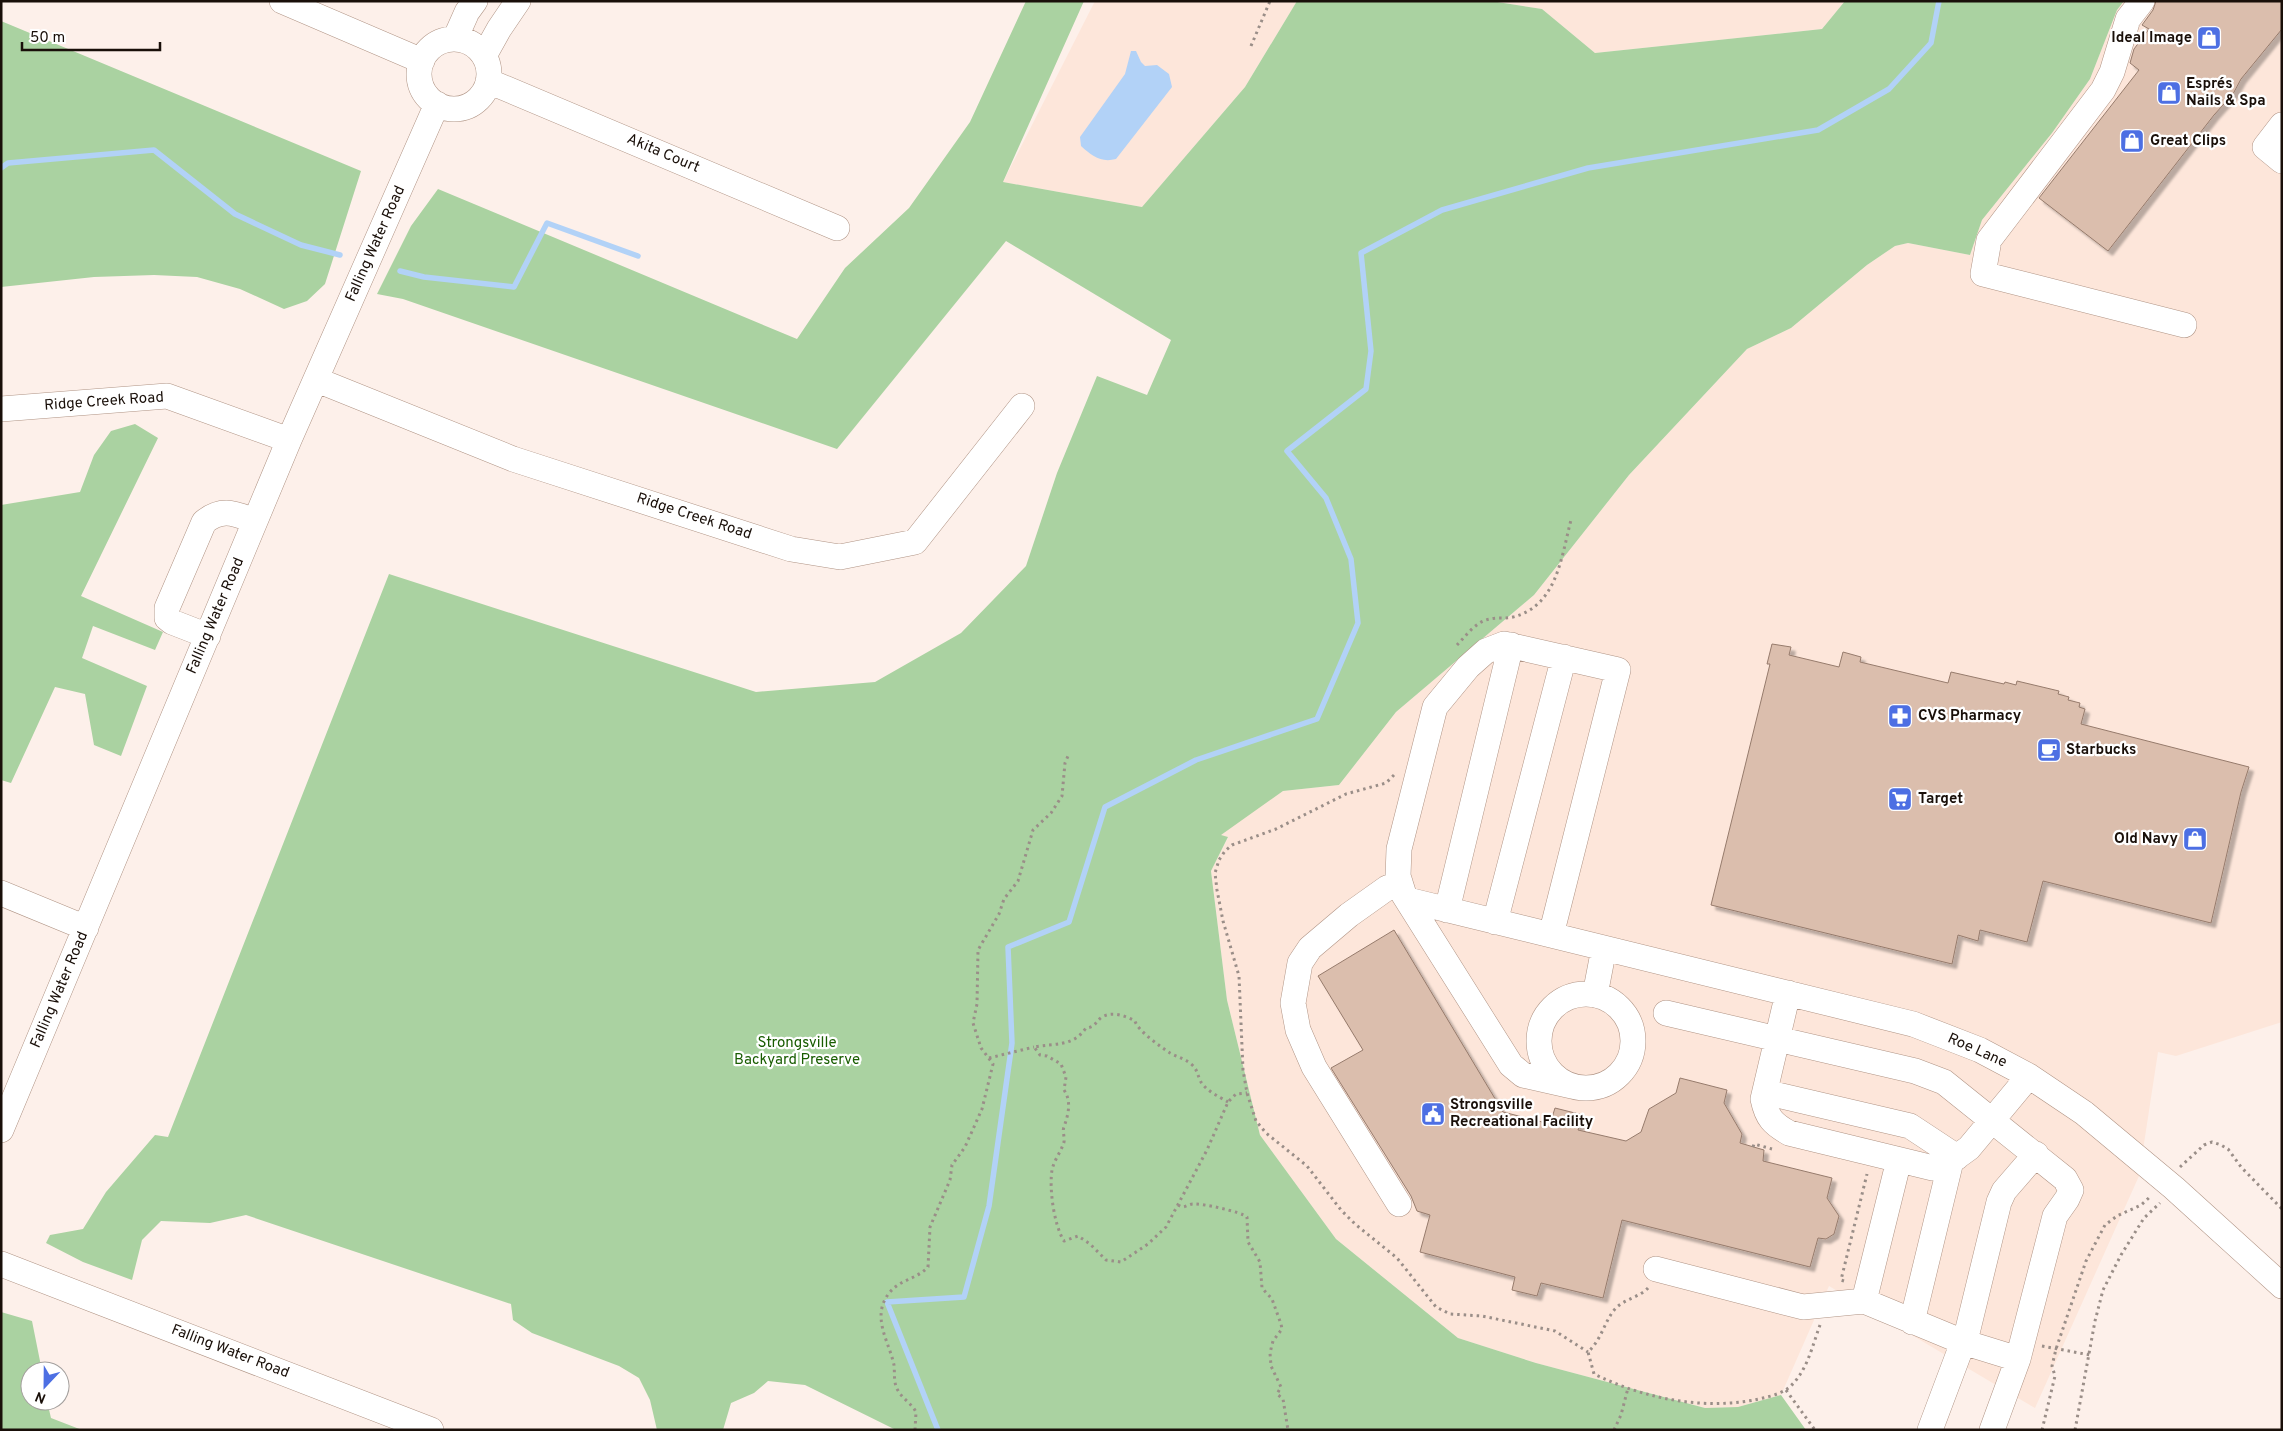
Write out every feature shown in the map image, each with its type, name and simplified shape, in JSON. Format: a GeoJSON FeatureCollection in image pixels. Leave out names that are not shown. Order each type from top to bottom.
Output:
{"type":"FeatureCollection","features":[{"type":"Feature","properties":{"kind":"street"},"geometry":{"type":"LineString","coordinates":[[455,39],[467,12],[475,1]]}},
{"type":"Feature","properties":{"kind":"street"},"geometry":{"type":"LineString","coordinates":[[484,56],[518,1]]}},
{"type":"Feature","properties":{"kind":"street"},"geometry":{"type":"LineString","coordinates":[[2142,1],[2128,18],[2112,72],[2103,90],[1989,240],[1983,274],[2184,325]]}},
{"type":"Feature","properties":{"kind":"street"},"geometry":{"type":"LineString","coordinates":[[285,2],[422,61]]}},
{"type":"Feature","properties":{"kind":"street"},"geometry":{"type":"LineString","coordinates":[[455,39],[472,44],[484,56],[488,66],[486,89],[470,105],[453,108],[437,104],[428,97],[422,87],[419,76],[422,61],[434,46],[444,41],[455,39]]}},
{"type":"Feature","properties":{"kind":"street","name":"Akita Court"},"geometry":{"type":"LineString","coordinates":[[488,81],[837,228]]}},
{"type":"Feature","properties":{"kind":"street","name":"Falling Water Road"},"geometry":{"type":"LineString","coordinates":[[1,1130],[290,440],[437,104]]}},
{"type":"Feature","properties":{"kind":"street"},"geometry":{"type":"LineString","coordinates":[[2282,125],[2265,147],[2282,161]]}},
{"type":"Feature","properties":{"kind":"street","name":"Ridge Creek Road"},"geometry":{"type":"LineString","coordinates":[[317,380],[514,459],[791,549],[840,557],[915,542],[1022,406]]}},
{"type":"Feature","properties":{"kind":"street","name":"Ridge Creek Road"},"geometry":{"type":"LineString","coordinates":[[1,409],[167,396],[290,440]]}},
{"type":"Feature","properties":{"kind":"street"},"geometry":{"type":"LineString","coordinates":[[208,636],[172,622],[167,618],[168,608],[204,522],[214,515],[228,512],[256,521]]}},
{"type":"Feature","properties":{"kind":"street"},"geometry":{"type":"LineString","coordinates":[[1551,936],[1618,670],[1504,644],[1486,650],[1468,667],[1436,707],[1399,850],[1398,876],[1404,891],[1511,1065],[1523,1075],[1572,1086],[1597,1087],[1608,1082],[1626,1065],[1631,1053],[1632,1034],[1626,1017],[1617,1007],[1595,995],[1584,994],[1563,1000],[1551,1010],[1542,1024],[1539,1046],[1541,1056],[1553,1075],[1572,1086]]}},
{"type":"Feature","properties":{"kind":"street"},"geometry":{"type":"LineString","coordinates":[[1447,910],[1511,645]]}},
{"type":"Feature","properties":{"kind":"street"},"geometry":{"type":"LineString","coordinates":[[1496,922],[1564,657]]}},
{"type":"Feature","properties":{"kind":"street"},"geometry":{"type":"LineString","coordinates":[[1398,1204],[1314,1067],[1298,1030],[1293,1003],[1300,964],[1310,948],[1349,915],[1387,888],[1404,891]]}},
{"type":"Feature","properties":{"kind":"street","name":"Roe Lane"},"geometry":{"type":"LineString","coordinates":[[1404,891],[1447,910],[1913,1024],[1980,1050],[2029,1076],[2084,1113],[2174,1181],[2282,1286]]}},
{"type":"Feature","properties":{"kind":"street"},"geometry":{"type":"LineString","coordinates":[[1,894],[86,928]]}},
{"type":"Feature","properties":{"kind":"street"},"geometry":{"type":"LineString","coordinates":[[1595,995],[1604,948]]}},
{"type":"Feature","properties":{"kind":"street"},"geometry":{"type":"LineString","coordinates":[[1788,993],[1763,1099],[1766,1112],[1773,1124],[1790,1133],[1933,1168],[1954,1159],[1969,1148],[2029,1076]]}},
{"type":"Feature","properties":{"kind":"street"},"geometry":{"type":"LineString","coordinates":[[1666,1013],[1915,1071],[1944,1082],[1993,1119],[2065,1179],[2071,1190],[2067,1199],[2054,1216],[2018,1359],[1992,1430]]}},
{"type":"Feature","properties":{"kind":"street"},"geometry":{"type":"LineString","coordinates":[[1765,1092],[1910,1126],[1954,1159]]}},
{"type":"Feature","properties":{"kind":"street"},"geometry":{"type":"LineString","coordinates":[[1930,1430],[1962,1342],[1999,1202],[2004,1191],[2036,1154]]}},
{"type":"Feature","properties":{"kind":"street"},"geometry":{"type":"LineString","coordinates":[[1912,1322],[1954,1159]]}},
{"type":"Feature","properties":{"kind":"street"},"geometry":{"type":"LineString","coordinates":[[1857,1292],[1899,1160]]}},
{"type":"Feature","properties":{"kind":"street","name":"Falling Water Road"},"geometry":{"type":"LineString","coordinates":[[1,1264],[431,1430]]}},
{"type":"Feature","properties":{"kind":"street"},"geometry":{"type":"LineString","coordinates":[[1656,1269],[1803,1307],[1826,1303],[1857,1292],[1912,1322],[1962,1342],[2018,1359]]}},
{"type":"Feature","properties":{"kind":"path"},"geometry":{"type":"LineString","coordinates":[[1251,46],[1270,1]]}},
{"type":"Feature","properties":{"kind":"path"},"geometry":{"type":"LineString","coordinates":[[1457,646],[1482,620],[1512,618],[1535,607],[1545,599],[1557,575],[1571,520]]}},
{"type":"Feature","properties":{"kind":"path"},"geometry":{"type":"LineString","coordinates":[[915,1430],[917,1417],[915,1410],[897,1388],[894,1364],[886,1343],[880,1317],[889,1293],[901,1281],[915,1277],[928,1267],[930,1227],[950,1180],[952,1165],[965,1147],[982,1109],[993,1064],[991,1058],[981,1048],[973,1022],[977,1004],[978,950],[999,914],[1004,899],[1020,876],[1033,830],[1050,813],[1062,796],[1065,763],[1068,756]]}},
{"type":"Feature","properties":{"kind":"path"},"geometry":{"type":"LineString","coordinates":[[1396,770],[1386,783],[1346,794],[1276,829],[1232,844],[1224,851],[1219,860],[1215,873],[1217,890],[1223,921],[1239,976],[1243,1070],[1247,1093],[1256,1121],[1266,1133],[1307,1166],[1355,1224],[1397,1258],[1436,1307],[1450,1314],[1482,1316],[1555,1331],[1588,1352],[1594,1374],[1628,1388],[1660,1398],[1722,1405],[1759,1399],[1786,1390],[1798,1378],[1804,1366],[1826,1303]]}},
{"type":"Feature","properties":{"kind":"path"},"geometry":{"type":"LineString","coordinates":[[991,1058],[1032,1047],[1052,1046],[1077,1039],[1086,1028],[1096,1025],[1103,1017],[1114,1013],[1132,1020],[1148,1036],[1170,1053],[1185,1058],[1198,1071],[1199,1079],[1204,1085],[1228,1102]]}},
{"type":"Feature","properties":{"kind":"path"},"geometry":{"type":"LineString","coordinates":[[1032,1047],[1040,1055],[1047,1056],[1061,1064],[1066,1076],[1064,1090],[1069,1099],[1066,1122],[1063,1128],[1064,1142],[1052,1171],[1050,1190],[1058,1228],[1064,1241],[1078,1236],[1090,1244],[1106,1260],[1125,1261],[1159,1235],[1178,1205],[1228,1102],[1236,1094],[1247,1093]]}},
{"type":"Feature","properties":{"kind":"path"},"geometry":{"type":"LineString","coordinates":[[2075,1430],[2095,1321],[2103,1290],[2121,1255],[2144,1218],[2204,1145],[2212,1142],[2228,1150],[2241,1167],[2282,1209]]}},
{"type":"Feature","properties":{"kind":"path"},"geometry":{"type":"LineString","coordinates":[[1753,1147],[1754,1144],[1773,1149]]}},
{"type":"Feature","properties":{"kind":"path"},"geometry":{"type":"LineString","coordinates":[[1857,1292],[1841,1280],[1867,1174],[1858,1171]]}},
{"type":"Feature","properties":{"kind":"path"},"geometry":{"type":"LineString","coordinates":[[1178,1205],[1184,1207],[1196,1204],[1236,1213],[1247,1218],[1248,1242],[1260,1262],[1262,1288],[1272,1299],[1281,1324],[1281,1331],[1271,1347],[1270,1360],[1281,1386],[1277,1394],[1283,1399],[1288,1430]]}},
{"type":"Feature","properties":{"kind":"path"},"geometry":{"type":"LineString","coordinates":[[2042,1430],[2055,1376],[2052,1366],[2056,1349],[2079,1276],[2095,1240],[2105,1225],[2117,1216],[2141,1205]]}},
{"type":"Feature","properties":{"kind":"path"},"geometry":{"type":"LineString","coordinates":[[1588,1352],[1599,1340],[1613,1311],[1622,1303],[1645,1291],[1656,1269]]}},
{"type":"Feature","properties":{"kind":"path"},"geometry":{"type":"LineString","coordinates":[[2056,1349],[2090,1355]]}},
{"type":"Feature","properties":{"kind":"path"},"geometry":{"type":"LineString","coordinates":[[1614,1430],[1621,1415],[1628,1388]]}},
{"type":"Feature","properties":{"kind":"path"},"geometry":{"type":"LineString","coordinates":[[1786,1390],[1816,1430]]}},
{"type":"Feature","properties":{"kind":"shaded area"},"geometry":{"type":"Polygon","coordinates":[[[1095,1],[1297,1],[1245,87],[1142,207],[1003,182],[1095,1]]]}},
{"type":"Feature","properties":{"kind":"shaded area"},"geometry":{"type":"Polygon","coordinates":[[[1491,1],[1845,1],[1822,29],[1595,53],[1542,9],[1491,1]]]}},
{"type":"Feature","properties":{"kind":"shaded area"},"geometry":{"type":"Polygon","coordinates":[[[2124,1],[2282,1],[2282,1022],[2176,1056],[2158,1052],[2139,1176],[2035,1408],[1829,1286],[1781,1395],[1738,1407],[1705,1408],[1536,1363],[1458,1338],[1336,1239],[1260,1135],[1227,1000],[1211,871],[1228,838],[1214,833],[1283,791],[1339,785],[1396,712],[1534,595],[1629,475],[1747,349],[1791,328],[1867,265],[1895,246],[1908,243],[1970,255],[1982,220],[2052,133],[2090,79],[2117,10],[2124,1]]]}},
{"type":"Feature","properties":{"kind":"green space","name":"Strongsville Backyard Preserve"},"geometry":{"type":"Polygon","coordinates":[[[1026,1],[1084,1],[1003,182],[1142,207],[1245,87],[1297,1],[1491,1],[1542,9],[1595,53],[1822,29],[1845,1],[2124,1],[2117,10],[2090,79],[2052,133],[1982,220],[1970,255],[1908,243],[1895,246],[1867,265],[1791,328],[1747,349],[1629,475],[1534,595],[1396,712],[1339,785],[1283,791],[1221,835],[1228,837],[1211,871],[1227,1000],[1260,1135],[1336,1239],[1458,1338],[1536,1363],[1705,1408],[1738,1407],[1781,1395],[1806,1430],[896,1430],[805,1385],[768,1381],[754,1393],[731,1403],[723,1430],[657,1430],[650,1400],[639,1378],[619,1366],[532,1333],[513,1320],[511,1304],[246,1215],[210,1223],[161,1221],[142,1240],[132,1280],[83,1262],[46,1243],[50,1235],[83,1229],[106,1192],[155,1135],[168,1137],[389,574],[756,692],[875,682],[961,633],[1026,566],[1057,473],[1097,376],[1147,395],[1171,340],[1006,241],[837,449],[403,299],[377,294],[411,226],[438,189],[797,339],[845,268],[909,208],[970,122],[1026,1]]]}},
{"type":"Feature","properties":{"kind":"green space"},"geometry":{"type":"Polygon","coordinates":[[[1,21],[361,171],[325,284],[307,301],[284,309],[240,289],[197,277],[154,275],[94,277],[1,287],[1,21]]]}},
{"type":"Feature","properties":{"kind":"green space"},"geometry":{"type":"Polygon","coordinates":[[[135,424],[158,438],[81,596],[163,632],[155,650],[93,626],[82,658],[147,686],[121,756],[94,745],[85,694],[55,687],[11,783],[1,780],[1,505],[80,492],[94,455],[111,431],[135,424]]]}},
{"type":"Feature","properties":{"kind":"green space"},"geometry":{"type":"Polygon","coordinates":[[[1,1312],[32,1321],[40,1361],[20,1361],[20,1411],[49,1411],[51,1418],[82,1430],[1,1430],[1,1312]]]}},
{"type":"Feature","properties":{"kind":"water"},"geometry":{"type":"Polygon","coordinates":[[[1131,51],[1136,51],[1145,66],[1157,65],[1169,74],[1172,87],[1116,159],[1101,159],[1093,156],[1081,146],[1080,137],[1125,74],[1131,51]]]}},
{"type":"Feature","properties":{"kind":"building"},"geometry":{"type":"Polygon","coordinates":[[[2156,1],[2282,1],[2282,29],[2241,79],[2233,94],[2214,115],[2108,251],[2039,198],[2139,70],[2130,63],[2134,49],[2149,29],[2142,25],[2153,10],[2156,1]]]}},
{"type":"Feature","properties":{"kind":"building","name":"Target"},"geometry":{"type":"Polygon","coordinates":[[[1772,644],[1791,647],[1789,655],[1839,667],[1843,652],[1861,657],[1860,662],[1948,683],[1951,672],[2004,684],[2005,682],[2016,685],[2017,681],[2059,691],[2058,694],[2069,697],[2068,700],[2080,703],[2079,707],[2085,709],[2081,724],[2249,767],[2241,792],[2211,923],[2043,881],[2027,942],[1980,930],[1978,941],[1958,935],[1952,964],[1711,905],[1770,664],[1767,664],[1772,644]]]}},
{"type":"Feature","properties":{"kind":"building","name":"Strongsville Recreational Facility"},"geometry":{"type":"Polygon","coordinates":[[[1394,930],[1503,1112],[1550,1124],[1555,1108],[1583,1115],[1578,1130],[1626,1141],[1641,1132],[1649,1109],[1676,1093],[1680,1078],[1727,1090],[1724,1103],[1742,1134],[1740,1143],[1764,1150],[1763,1161],[1832,1178],[1827,1198],[1839,1216],[1834,1234],[1826,1239],[1818,1238],[1810,1267],[1622,1220],[1603,1298],[1541,1283],[1537,1296],[1512,1290],[1515,1277],[1420,1252],[1430,1215],[1417,1211],[1411,1196],[1331,1068],[1363,1050],[1318,976],[1394,930]]]}},
{"type":"Feature","properties":{"kind":"waterway"},"geometry":{"type":"LineString","coordinates":[[938,1430],[887,1302],[964,1297],[989,1206],[1012,1043],[1008,947],[1069,922],[1105,807],[1196,760],[1317,719],[1358,623],[1351,559],[1326,498],[1287,451],[1366,389],[1371,351],[1361,253],[1442,210],[1588,168],[1818,130],[1889,89],[1931,43],[1939,1]]}},
{"type":"Feature","properties":{"kind":"waterway"},"geometry":{"type":"LineString","coordinates":[[1,168],[8,163],[154,150],[235,214],[301,245],[340,255]]}},
{"type":"Feature","properties":{"kind":"waterway"},"geometry":{"type":"LineString","coordinates":[[400,271],[424,277],[514,287],[547,223],[638,256]]}},
{"type":"Feature","properties":{"kind":"place","name":"Ideal Image"},"geometry":{"type":"Point","coordinates":[2209,38]}},
{"type":"Feature","properties":{"kind":"place","name":"Esprés Nails & Spa"},"geometry":{"type":"Point","coordinates":[2169,93]}},
{"type":"Feature","properties":{"kind":"place","name":"Great Clips"},"geometry":{"type":"Point","coordinates":[2132,141]}},
{"type":"Feature","properties":{"kind":"place","name":"CVS Pharmacy"},"geometry":{"type":"Point","coordinates":[1900,716]}},
{"type":"Feature","properties":{"kind":"place","name":"Starbucks"},"geometry":{"type":"Point","coordinates":[2049,750]}},
{"type":"Feature","properties":{"kind":"place","name":"Target"},"geometry":{"type":"Point","coordinates":[1900,799]}},
{"type":"Feature","properties":{"kind":"place","name":"Old Navy"},"geometry":{"type":"Point","coordinates":[2195,839]}},
{"type":"Feature","properties":{"kind":"place","name":"Strongsville Recreational Facility"},"geometry":{"type":"Point","coordinates":[1433,1114]}}]}
